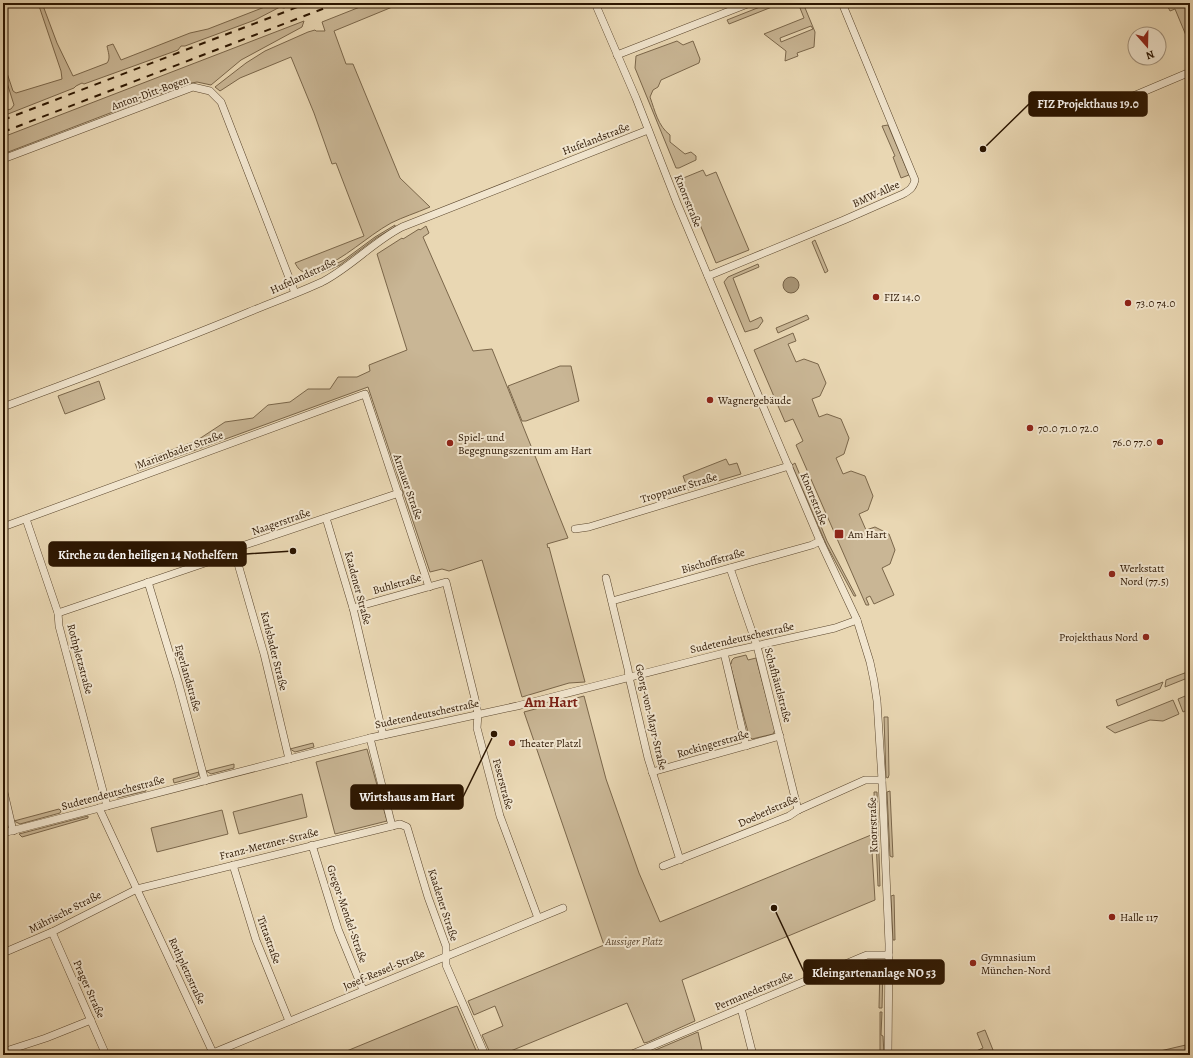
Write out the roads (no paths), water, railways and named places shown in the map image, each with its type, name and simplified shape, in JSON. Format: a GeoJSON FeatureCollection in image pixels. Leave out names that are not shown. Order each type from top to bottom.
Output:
{"type":"FeatureCollection","features":[{"type":"Feature","properties":{"kind":"street","name":"Knorrstraße"},"geometry":{"type":"LineString","coordinates":[[595,3],[708,276],[820,541],[857,620],[866,646],[874,681],[882,780],[889,954],[888,1055]]}},
{"type":"Feature","properties":{"kind":"street"},"geometry":{"type":"LineString","coordinates":[[617,55],[750,3]]}},
{"type":"Feature","properties":{"kind":"street","name":"BMW-Allee"},"geometry":{"type":"LineString","coordinates":[[708,276],[851,217],[903,194],[914,186],[915,180],[842,3]]}},
{"type":"Feature","properties":{"kind":"street"},"geometry":{"type":"LineString","coordinates":[[1112,105],[1190,72]]}},
{"type":"Feature","properties":{"kind":"street","name":"Anton-Ditt-Bogen"},"geometry":{"type":"LineString","coordinates":[[3,159],[193,87],[210,91],[221,102],[295,293]]}},
{"type":"Feature","properties":{"kind":"street","name":"Hufelandstraße"},"geometry":{"type":"LineString","coordinates":[[3,407],[208,329],[324,281],[341,271],[371,247],[402,227],[648,130]]}},
{"type":"Feature","properties":{"kind":"street","name":"Arnauer Straße"},"geometry":{"type":"LineString","coordinates":[[365,394],[429,587]]}},
{"type":"Feature","properties":{"kind":"street","name":"Marienbader Straße"},"geometry":{"type":"LineString","coordinates":[[3,527],[365,394]]}},
{"type":"Feature","properties":{"kind":"street","name":"Troppauer Straße"},"geometry":{"type":"LineString","coordinates":[[575,529],[589,528],[789,466]]}},
{"type":"Feature","properties":{"kind":"street","name":"Naagerstraße"},"geometry":{"type":"LineString","coordinates":[[58,613],[205,563],[234,550],[399,493]]}},
{"type":"Feature","properties":{"kind":"street","name":"Kaadener Straße"},"geometry":{"type":"LineString","coordinates":[[326,518],[353,608],[383,735]]}},
{"type":"Feature","properties":{"kind":"street","name":"Rothpletzstraße"},"geometry":{"type":"LineString","coordinates":[[26,519],[58,613],[59,626],[107,806]]}},
{"type":"Feature","properties":{"kind":"street","name":"Bischoffstraße"},"geometry":{"type":"LineString","coordinates":[[612,601],[812,545],[820,541]]}},
{"type":"Feature","properties":{"kind":"street","name":"Karlsbader Straße"},"geometry":{"type":"LineString","coordinates":[[234,550],[264,654],[289,759]]}},
{"type":"Feature","properties":{"kind":"street","name":"Schafhäutlstraße"},"geometry":{"type":"LineString","coordinates":[[730,568],[757,646],[798,810]]}},
{"type":"Feature","properties":{"kind":"street","name":"Georg-von-Mayr-Straße"},"geometry":{"type":"LineString","coordinates":[[606,578],[652,772],[680,860]]}},
{"type":"Feature","properties":{"kind":"street","name":"Egerlandstraße"},"geometry":{"type":"LineString","coordinates":[[148,582],[178,681],[205,781]]}},
{"type":"Feature","properties":{"kind":"street","name":"Buhlstraße"},"geometry":{"type":"LineString","coordinates":[[353,608],[446,582]]}},
{"type":"Feature","properties":{"kind":"street","name":"Feserstraße"},"geometry":{"type":"LineString","coordinates":[[446,582],[461,638],[478,714],[477,728],[500,816],[538,918]]}},
{"type":"Feature","properties":{"kind":"street","name":"Sudetendeutschestraße"},"geometry":{"type":"LineString","coordinates":[[3,833],[370,738],[517,706],[724,653],[835,628],[857,620]]}},
{"type":"Feature","properties":{"kind":"street"},"geometry":{"type":"LineString","coordinates":[[724,653],[746,746]]}},
{"type":"Feature","properties":{"kind":"street","name":"Rockingerstraße"},"geometry":{"type":"LineString","coordinates":[[652,772],[780,736]]}},
{"type":"Feature","properties":{"kind":"street"},"geometry":{"type":"LineString","coordinates":[[370,738],[392,826]]}},
{"type":"Feature","properties":{"kind":"street","name":"Doeberlstraße"},"geometry":{"type":"LineString","coordinates":[[663,866],[789,816],[798,810],[865,780],[882,780]]}},
{"type":"Feature","properties":{"kind":"street"},"geometry":{"type":"LineString","coordinates":[[3,788],[13,831]]}},
{"type":"Feature","properties":{"kind":"street","name":"Rothpletzstraße"},"geometry":{"type":"LineString","coordinates":[[99,808],[213,1054]]}},
{"type":"Feature","properties":{"kind":"street","name":"Franz-Metzner-Straße"},"geometry":{"type":"LineString","coordinates":[[136,889],[400,824],[407,828]]}},
{"type":"Feature","properties":{"kind":"street","name":"Kaadener Straße"},"geometry":{"type":"LineString","coordinates":[[407,828],[428,897],[446,946],[446,965],[484,1055]]}},
{"type":"Feature","properties":{"kind":"street","name":"Gregor-Mendel-Straße"},"geometry":{"type":"LineString","coordinates":[[312,845],[338,929],[363,990]]}},
{"type":"Feature","properties":{"kind":"street","name":"Tittastraße"},"geometry":{"type":"LineString","coordinates":[[233,865],[256,940],[289,1021]]}},
{"type":"Feature","properties":{"kind":"street","name":"Mährische Straße"},"geometry":{"type":"LineString","coordinates":[[3,953],[52,932],[136,889]]}},
{"type":"Feature","properties":{"kind":"street","name":"Josef-Ressel-Straße"},"geometry":{"type":"LineString","coordinates":[[213,1054],[363,990],[563,908]]}},
{"type":"Feature","properties":{"kind":"street","name":"Prager Straße"},"geometry":{"type":"LineString","coordinates":[[52,932],[106,1055]]}},
{"type":"Feature","properties":{"kind":"street","name":"Permanederstraße"},"geometry":{"type":"LineString","coordinates":[[630,1055],[867,955],[889,954]]}},
{"type":"Feature","properties":{"kind":"street"},"geometry":{"type":"LineString","coordinates":[[741,1008],[753,1055]]}},
{"type":"Feature","properties":{"kind":"street"},"geometry":{"type":"LineString","coordinates":[[3,1052],[46,1038],[91,1020]]}},
{"type":"Feature","properties":{"kind":"railway"},"geometry":{"type":"LineString","coordinates":[[3,120],[308,3]]}},
{"type":"Feature","properties":{"kind":"railway"},"geometry":{"type":"LineString","coordinates":[[3,132],[338,3]]}},
{"type":"Feature","properties":{"kind":"place","name":"FIZ Projekthaus 19.0"},"geometry":{"type":"Point","coordinates":[983,149]}},
{"type":"Feature","properties":{"kind":"place","name":"FIZ 14.0"},"geometry":{"type":"Point","coordinates":[876,297]}},
{"type":"Feature","properties":{"kind":"place","name":"73.0 74.0"},"geometry":{"type":"Point","coordinates":[1128,303]}},
{"type":"Feature","properties":{"kind":"place","name":"Wagnergebäude"},"geometry":{"type":"Point","coordinates":[710,400]}},
{"type":"Feature","properties":{"kind":"place","name":"70.0 71.0 72.0"},"geometry":{"type":"Point","coordinates":[1030,428]}},
{"type":"Feature","properties":{"kind":"place","name":"76.0 77.0"},"geometry":{"type":"Point","coordinates":[1160,442]}},
{"type":"Feature","properties":{"kind":"place","name":"Spiel- und Begegnungszentrum am Hart"},"geometry":{"type":"Point","coordinates":[450,443]}},
{"type":"Feature","properties":{"kind":"place","name":"Am Hart"},"geometry":{"type":"Point","coordinates":[839,534]}},
{"type":"Feature","properties":{"kind":"place","name":"Kirche zu den heiligen 14 Nothelfern"},"geometry":{"type":"Point","coordinates":[293,551]}},
{"type":"Feature","properties":{"kind":"place","name":"Werkstatt Nord (77.5)"},"geometry":{"type":"Point","coordinates":[1112,574]}},
{"type":"Feature","properties":{"kind":"place","name":"Projekthaus Nord"},"geometry":{"type":"Point","coordinates":[1146,637]}},
{"type":"Feature","properties":{"kind":"place","name":"Wirtshaus am Hart"},"geometry":{"type":"Point","coordinates":[494,734]}},
{"type":"Feature","properties":{"kind":"place","name":"Theater Platzl"},"geometry":{"type":"Point","coordinates":[512,743]}},
{"type":"Feature","properties":{"kind":"place","name":"Kleingartenanlage NO 53"},"geometry":{"type":"Point","coordinates":[774,908]}},
{"type":"Feature","properties":{"kind":"place","name":"Halle 117"},"geometry":{"type":"Point","coordinates":[1112,917]}},
{"type":"Feature","properties":{"kind":"place","name":"Gymnasium München-Nord"},"geometry":{"type":"Point","coordinates":[973,963]}},
{"type":"Feature","properties":{"kind":"district","name":"Am Hart"},"geometry":{"type":"Point","coordinates":[551,702]}},
{"type":"Feature","properties":{"kind":"park label","name":"Aussiger Platz"},"geometry":{"type":"Point","coordinates":[634,941]}}]}
